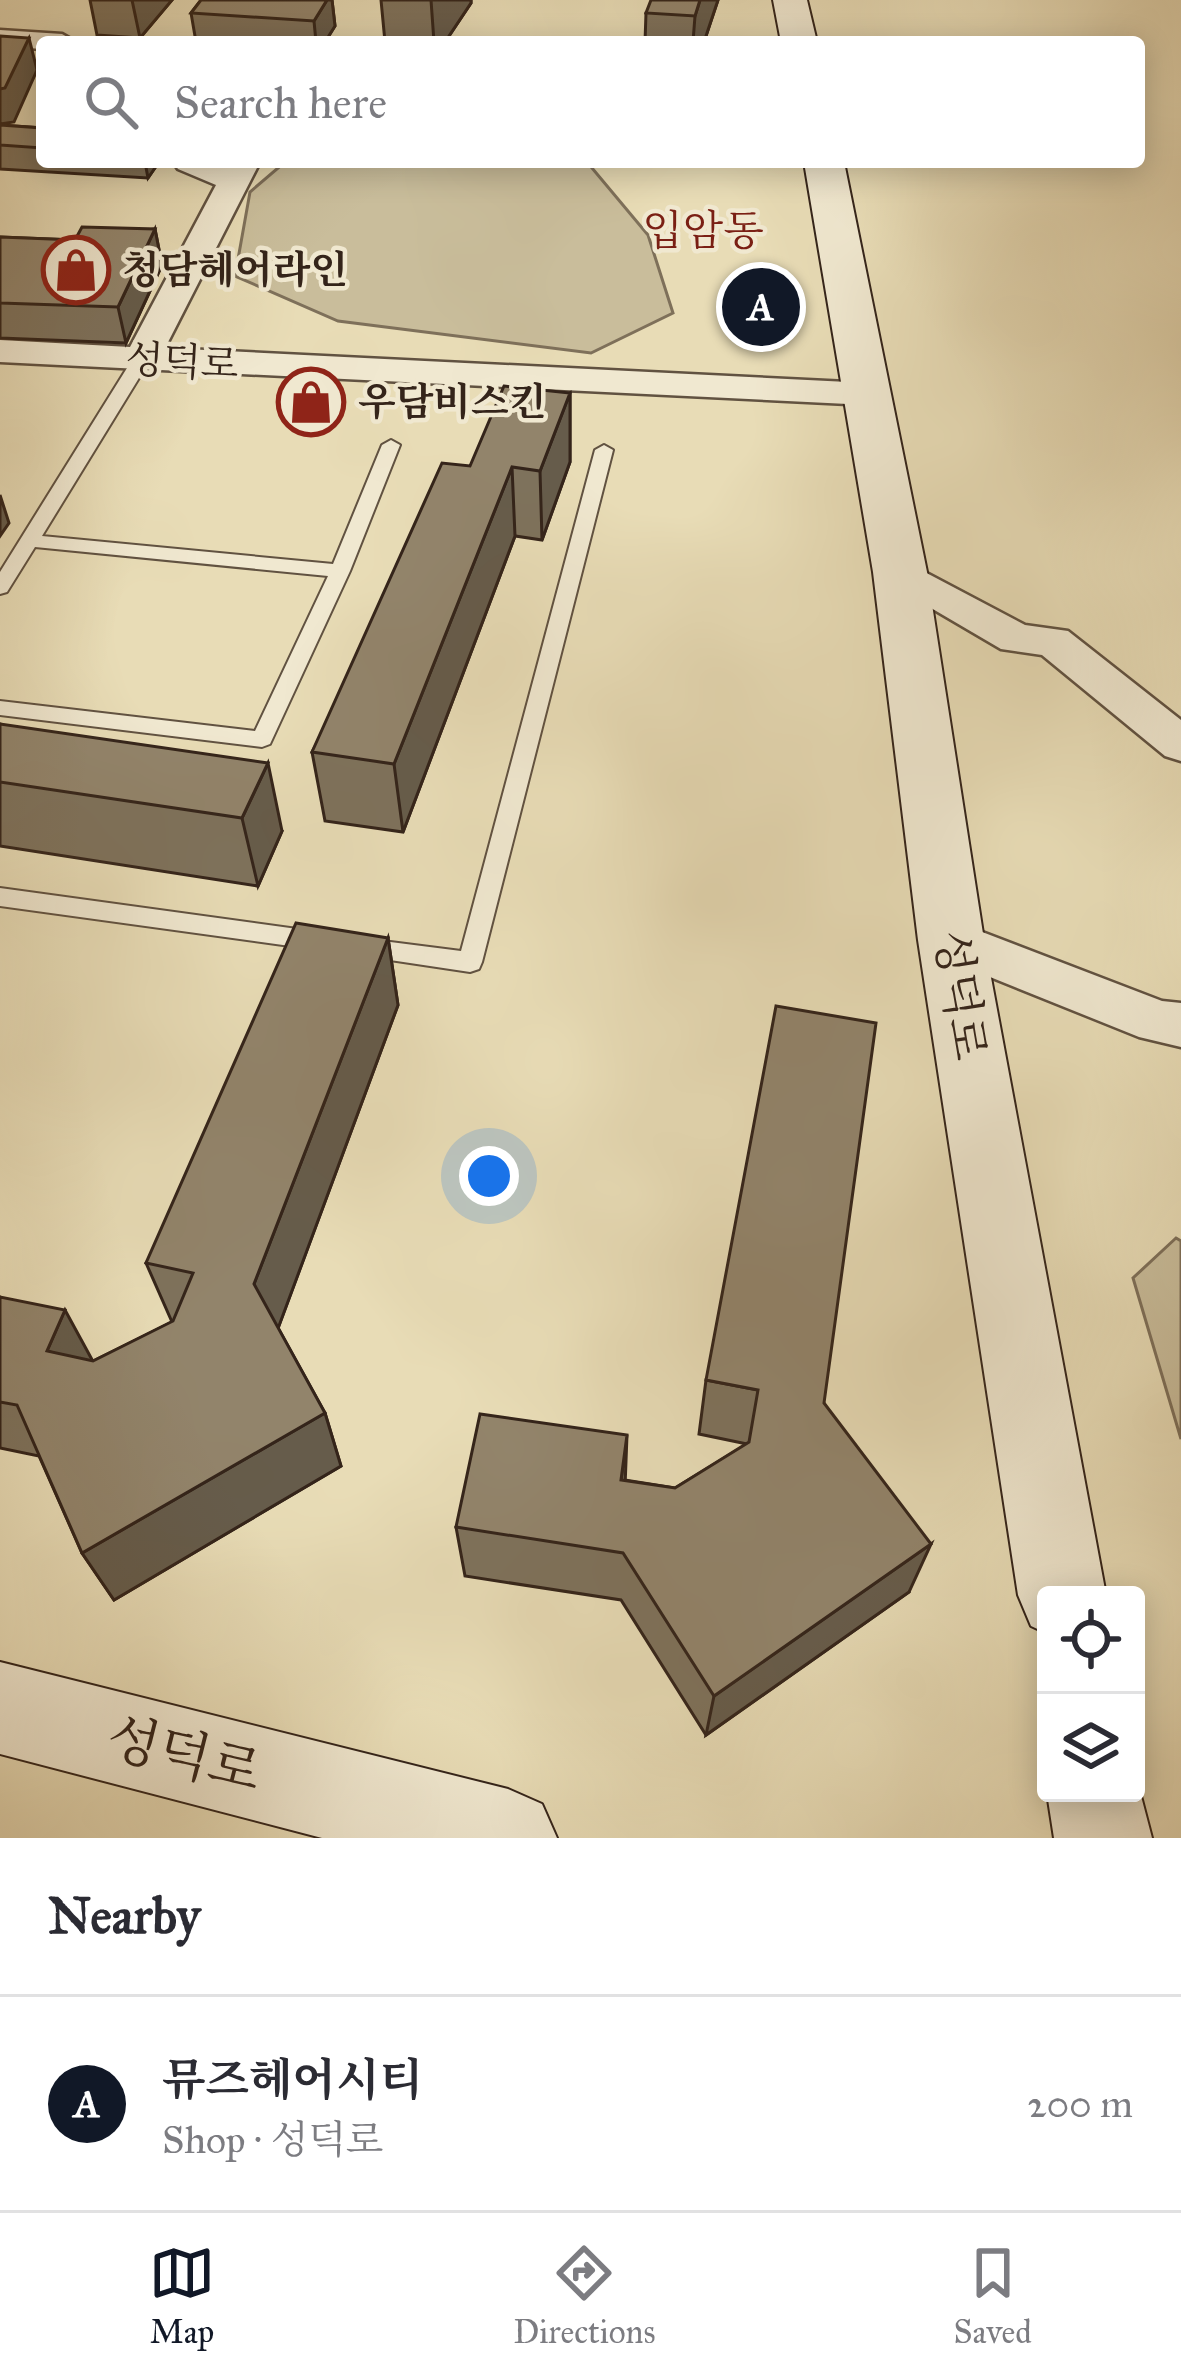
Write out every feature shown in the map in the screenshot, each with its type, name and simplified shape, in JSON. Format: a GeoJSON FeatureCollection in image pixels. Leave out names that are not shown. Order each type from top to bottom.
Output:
{"type":"FeatureCollection","features":[{"type":"Feature","properties":{"kind":"street"},"geometry":{"type":"LineString","coordinates":[[790,0],[798,36]]}},
{"type":"Feature","properties":{"kind":"street"},"geometry":{"type":"LineString","coordinates":[[0,38],[36,50]]}},
{"type":"Feature","properties":{"kind":"street","name":"성덕로"},"geometry":{"type":"LineString","coordinates":[[825,168],[900,572],[951,940],[1060,1586]]}},
{"type":"Feature","properties":{"kind":"street"},"geometry":{"type":"LineString","coordinates":[[141,360],[238,171]]}},
{"type":"Feature","properties":{"kind":"street","name":"성덕로"},"geometry":{"type":"LineString","coordinates":[[0,351],[868,394]]}},
{"type":"Feature","properties":{"kind":"street"},"geometry":{"type":"LineString","coordinates":[[900,572],[1016,639],[1053,640],[1181,745]]}},
{"type":"Feature","properties":{"kind":"street"},"geometry":{"type":"LineString","coordinates":[[951,940],[1158,1022],[1181,1025]]}},
{"type":"Feature","properties":{"kind":"street","name":"성덕로"},"geometry":{"type":"LineString","coordinates":[[0,1708],[508,1838]]}},
{"type":"Feature","properties":{"kind":"street"},"geometry":{"type":"LineString","coordinates":[[1097,1802],[1103,1838]]}},
{"type":"Feature","properties":{"kind":"lane"},"geometry":{"type":"LineString","coordinates":[[0,588],[141,360]]}},
{"type":"Feature","properties":{"kind":"lane"},"geometry":{"type":"LineString","coordinates":[[0,708],[262,739],[340,571],[391,446]]}},
{"type":"Feature","properties":{"kind":"lane"},"geometry":{"type":"LineString","coordinates":[[0,897],[470,962],[604,450]]}},
{"type":"Feature","properties":{"kind":"lane"},"geometry":{"type":"LineString","coordinates":[[32,541],[340,571]]}},
{"type":"Feature","properties":{"kind":"shaded area"},"geometry":{"type":"Polygon","coordinates":[[[278,168],[592,168],[648,235],[673,313],[591,353],[338,321],[235,276],[250,192],[278,168]]]}},
{"type":"Feature","properties":{"kind":"shaded area"},"geometry":{"type":"Polygon","coordinates":[[[1176,1238],[1181,1241],[1181,1439],[1133,1278],[1176,1238]]]}},
{"type":"Feature","properties":{"kind":"building"},"geometry":{"type":"Polygon","coordinates":[[[201,0],[327,0],[314,21],[191,13],[201,0]]]}},
{"type":"Feature","properties":{"kind":"building"},"geometry":{"type":"Polygon","coordinates":[[[651,0],[700,0],[695,16],[646,13],[651,0]]]}},
{"type":"Feature","properties":{"kind":"building"},"geometry":{"type":"Polygon","coordinates":[[[0,36],[29,38],[5,88],[0,89],[0,36]]]}},
{"type":"Feature","properties":{"kind":"building"},"geometry":{"type":"Polygon","coordinates":[[[0,125],[36,128],[36,148],[0,145],[0,125]]]}},
{"type":"Feature","properties":{"kind":"building"},"geometry":{"type":"Polygon","coordinates":[[[82,227],[155,229],[118,307],[0,303],[0,237],[75,240],[82,227]]]}},
{"type":"Feature","properties":{"kind":"building"},"geometry":{"type":"Polygon","coordinates":[[[504,386],[570,393],[540,471],[512,467],[394,764],[312,752],[442,463],[470,466],[504,386]]]}},
{"type":"Feature","properties":{"kind":"building"},"geometry":{"type":"Polygon","coordinates":[[[0,724],[268,763],[242,818],[0,782],[0,724]]]}},
{"type":"Feature","properties":{"kind":"building"},"geometry":{"type":"Polygon","coordinates":[[[296,923],[388,938],[254,1284],[325,1413],[82,1553],[17,1405],[0,1402],[0,1297],[65,1310],[47,1351],[93,1361],[173,1321],[193,1273],[146,1263],[296,923]]]}},
{"type":"Feature","properties":{"kind":"building"},"geometry":{"type":"Polygon","coordinates":[[[776,1006],[876,1023],[824,1403],[931,1544],[714,1696],[623,1553],[456,1527],[480,1414],[627,1435],[621,1480],[675,1488],[749,1442],[758,1390],[706,1380],[776,1006]]]}},
{"type":"Feature","properties":{"kind":"place","name":"청담헤어라인"},"geometry":{"type":"Point","coordinates":[76,270]}},
{"type":"Feature","properties":{"kind":"place","name":"뮤즈헤어시티"},"geometry":{"type":"Point","coordinates":[761,307]}},
{"type":"Feature","properties":{"kind":"place","name":"우담비스킨"},"geometry":{"type":"Point","coordinates":[311,402]}},
{"type":"Feature","properties":{"kind":"district","name":"입암동"},"geometry":{"type":"Point","coordinates":[703,231]}}]}
